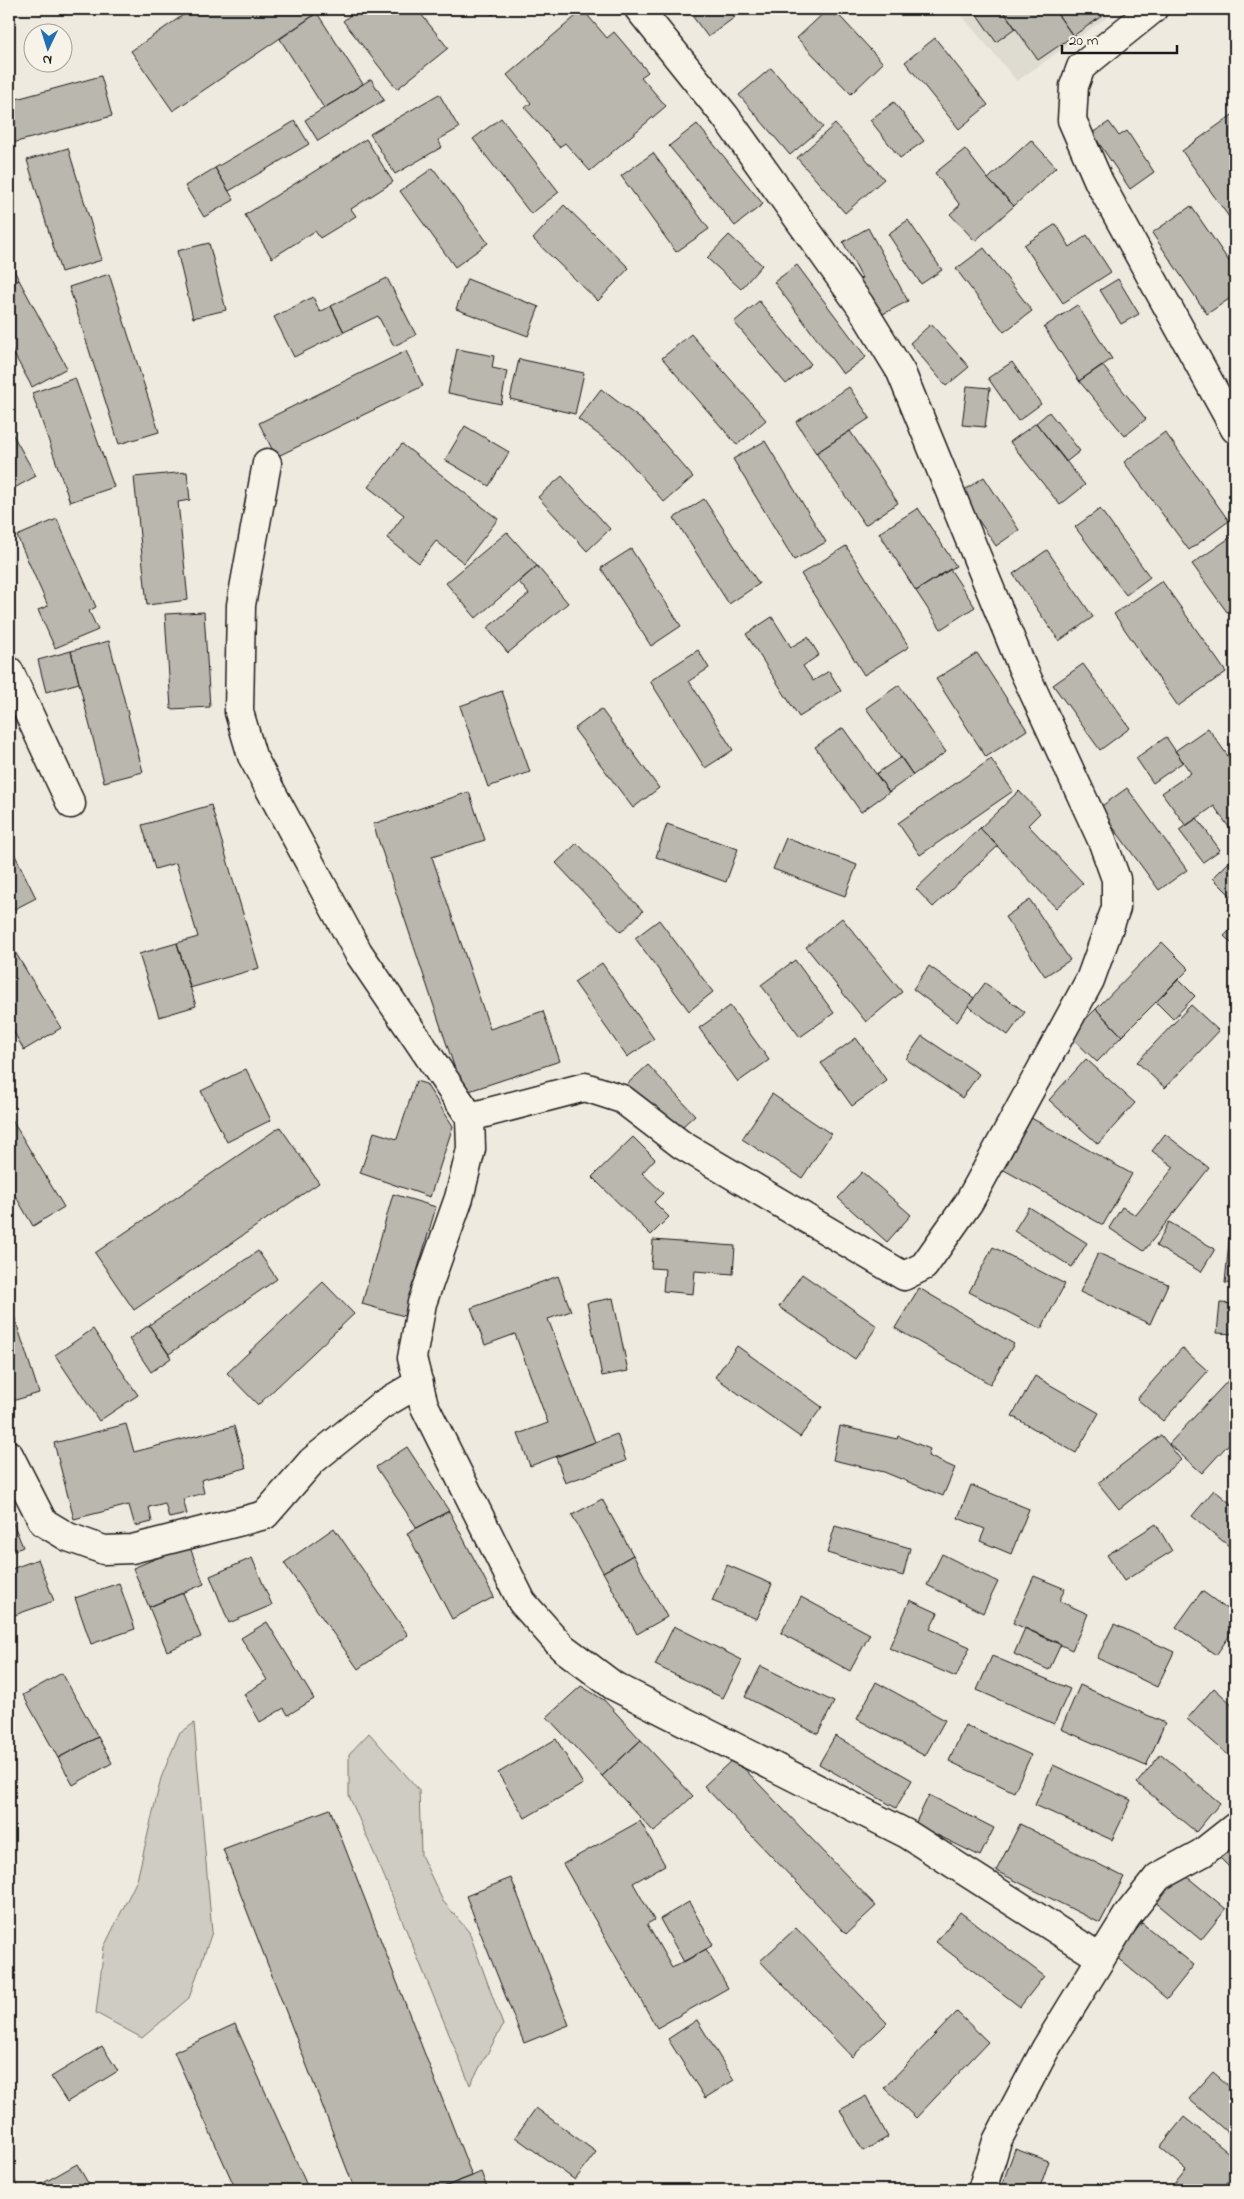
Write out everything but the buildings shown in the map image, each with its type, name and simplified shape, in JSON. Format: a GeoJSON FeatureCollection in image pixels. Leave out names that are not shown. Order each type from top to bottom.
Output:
{"type":"FeatureCollection","features":[{"type":"Feature","properties":{"kind":"street"},"geometry":{"type":"LineString","coordinates":[[470,1117],[585,1087],[622,1099],[682,1145],[904,1276],[924,1266],[969,1202],[1090,980],[1116,908],[1116,880],[1102,840],[1022,667],[901,372],[860,305],[725,116],[639,9]]}},
{"type":"Feature","properties":{"kind":"street"},"geometry":{"type":"LineString","coordinates":[[1152,9],[1081,66],[1074,86],[1072,120],[1098,182],[1235,429]]}},
{"type":"Feature","properties":{"kind":"street"},"geometry":{"type":"LineString","coordinates":[[267,463],[241,605],[239,712],[252,756],[358,952],[470,1117],[470,1149],[459,1198],[422,1303],[412,1358],[424,1405],[522,1602],[562,1647],[614,1686],[908,1834],[1101,1958]]}},
{"type":"Feature","properties":{"kind":"street"},"geometry":{"type":"LineString","coordinates":[[9,671],[71,804]]}},
{"type":"Feature","properties":{"kind":"street"},"geometry":{"type":"LineString","coordinates":[[9,1455],[43,1522],[68,1537],[104,1550],[132,1549],[265,1515],[312,1460],[380,1406],[419,1383]]}},
{"type":"Feature","properties":{"kind":"street"},"geometry":{"type":"LineString","coordinates":[[982,2190],[997,2141],[1046,2048],[1127,1916],[1158,1877],[1202,1853],[1235,1827]]}},
{"type":"Feature","properties":{"kind":"shaded area"},"geometry":{"type":"Polygon","coordinates":[[[956,9],[1119,9],[1017,81],[956,9]]]}},
{"type":"Feature","properties":{"kind":"shaded area"},"geometry":{"type":"Polygon","coordinates":[[[194,1723],[212,1932],[189,1998],[142,2038],[96,2013],[104,1947],[137,1880],[161,1778],[179,1734],[194,1723]]]}},
{"type":"Feature","properties":{"kind":"shaded area"},"geometry":{"type":"Polygon","coordinates":[[[369,1733],[419,1790],[421,1855],[443,1901],[469,1932],[503,2025],[470,2085],[349,1796],[349,1754],[369,1733]]]}}]}
